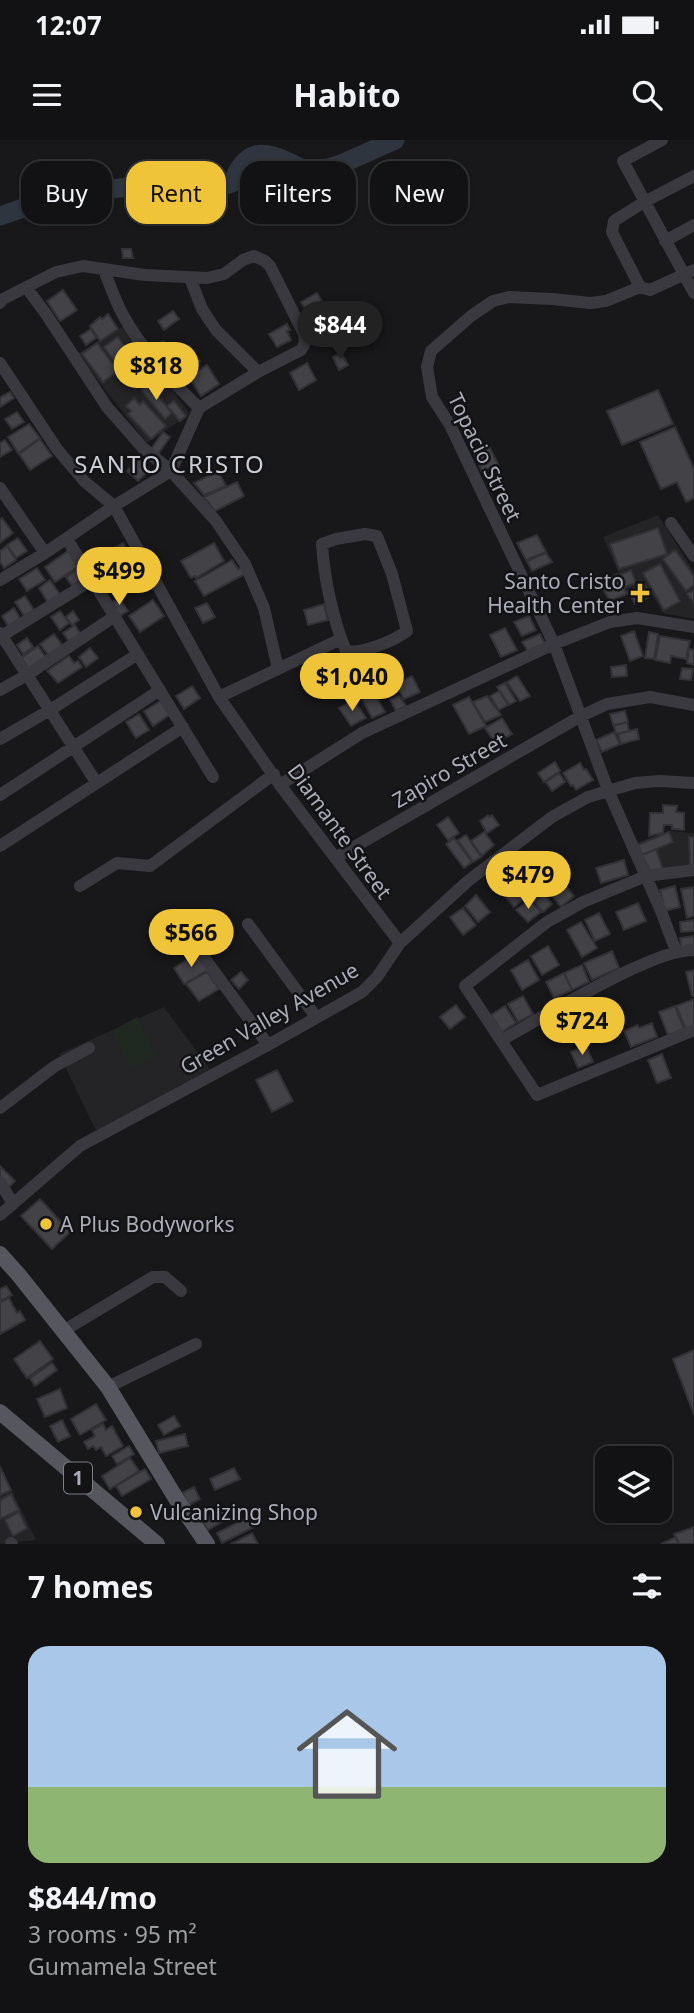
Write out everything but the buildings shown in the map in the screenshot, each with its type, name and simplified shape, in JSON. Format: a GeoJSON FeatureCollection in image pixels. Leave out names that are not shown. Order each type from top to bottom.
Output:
{"type":"FeatureCollection","features":[{"type":"Feature","properties":{"kind":"main road"},"geometry":{"type":"LineString","coordinates":[[0,1254],[108,1387],[207,1544]]}},
{"type":"Feature","properties":{"kind":"main road","name":"1"},"geometry":{"type":"LineString","coordinates":[[0,1412],[157,1544]]}},
{"type":"Feature","properties":{"kind":"street"},"geometry":{"type":"LineString","coordinates":[[662,140],[623,161],[665,241],[689,272],[694,293]]}},
{"type":"Feature","properties":{"kind":"street"},"geometry":{"type":"LineString","coordinates":[[640,287],[612,232],[614,221],[694,176]]}},
{"type":"Feature","properties":{"kind":"street"},"geometry":{"type":"LineString","coordinates":[[665,241],[694,225]]}},
{"type":"Feature","properties":{"kind":"street"},"geometry":{"type":"LineString","coordinates":[[0,303],[56,272],[83,266],[207,278],[224,274],[243,260],[254,256],[270,266],[306,343],[301,350],[258,372],[199,408],[172,471],[114,506],[45,554],[0,580]]}},
{"type":"Feature","properties":{"kind":"street"},"geometry":{"type":"LineString","coordinates":[[104,270],[123,315],[147,351],[199,408]]}},
{"type":"Feature","properties":{"kind":"street","name":"Topacio Street"},"geometry":{"type":"LineString","coordinates":[[676,951],[608,790],[554,644],[450,425],[432,397],[427,367],[431,351],[471,316],[493,301],[509,297],[590,303],[606,301],[640,287],[650,290],[689,272]]}},
{"type":"Feature","properties":{"kind":"street"},"geometry":{"type":"LineString","coordinates":[[190,278],[202,309],[216,330],[258,372]]}},
{"type":"Feature","properties":{"kind":"street"},"geometry":{"type":"LineString","coordinates":[[26,287],[107,407],[143,448],[172,471],[216,521],[245,564],[264,608],[278,669]]}},
{"type":"Feature","properties":{"kind":"street"},"geometry":{"type":"LineString","coordinates":[[0,363],[58,449],[84,481],[114,506]]}},
{"type":"Feature","properties":{"kind":"street"},"geometry":{"type":"LineString","coordinates":[[0,488],[45,554]]}},
{"type":"Feature","properties":{"kind":"street","name":"Diamante Street"},"geometry":{"type":"LineString","coordinates":[[114,506],[219,697],[400,943]]}},
{"type":"Feature","properties":{"kind":"street"},"geometry":{"type":"LineString","coordinates":[[671,523],[694,556]]}},
{"type":"Feature","properties":{"kind":"street"},"geometry":{"type":"LineString","coordinates":[[365,534],[377,536],[392,574],[407,631],[399,638],[355,653],[346,651],[341,639],[326,575],[323,544],[365,534]]}},
{"type":"Feature","properties":{"kind":"street"},"geometry":{"type":"LineString","coordinates":[[67,539],[213,777]]}},
{"type":"Feature","properties":{"kind":"street"},"geometry":{"type":"LineString","coordinates":[[92,580],[1,635],[96,782]]}},
{"type":"Feature","properties":{"kind":"street"},"geometry":{"type":"LineString","coordinates":[[0,690],[115,617]]}},
{"type":"Feature","properties":{"kind":"street"},"geometry":{"type":"LineString","coordinates":[[79,886],[117,863],[150,866],[277,779],[362,733],[554,644],[610,622],[637,618],[694,627]]}},
{"type":"Feature","properties":{"kind":"street"},"geometry":{"type":"LineString","coordinates":[[219,697],[341,639]]}},
{"type":"Feature","properties":{"kind":"street"},"geometry":{"type":"LineString","coordinates":[[0,739],[138,654]]}},
{"type":"Feature","properties":{"kind":"street"},"geometry":{"type":"LineString","coordinates":[[0,794],[160,690]]}},
{"type":"Feature","properties":{"kind":"street","name":"Zapiro Street"},"geometry":{"type":"LineString","coordinates":[[335,858],[607,704],[650,696],[694,705]]}},
{"type":"Feature","properties":{"kind":"street"},"geometry":{"type":"LineString","coordinates":[[0,846],[183,727]]}},
{"type":"Feature","properties":{"kind":"street","name":"Green Valley Avenue"},"geometry":{"type":"LineString","coordinates":[[0,1215],[80,1146],[362,992],[377,977],[400,943],[467,881],[552,817],[588,797],[635,783],[694,783]]}},
{"type":"Feature","properties":{"kind":"street"},"geometry":{"type":"LineString","coordinates":[[694,870],[646,876],[583,902],[547,922],[465,986],[537,1095],[694,1030]]}},
{"type":"Feature","properties":{"kind":"street"},"geometry":{"type":"LineString","coordinates":[[248,924],[316,1017]]}},
{"type":"Feature","properties":{"kind":"street"},"geometry":{"type":"LineString","coordinates":[[502,1040],[606,981],[676,951],[694,950]]}},
{"type":"Feature","properties":{"kind":"street"},"geometry":{"type":"LineString","coordinates":[[200,952],[268,1045]]}},
{"type":"Feature","properties":{"kind":"street"},"geometry":{"type":"LineString","coordinates":[[0,1108],[55,1066],[89,1048]]}},
{"type":"Feature","properties":{"kind":"street"},"geometry":{"type":"LineString","coordinates":[[0,1182],[13,1203]]}},
{"type":"Feature","properties":{"kind":"street"},"geometry":{"type":"LineString","coordinates":[[63,1331],[153,1277],[165,1277],[181,1291]]}},
{"type":"Feature","properties":{"kind":"street"},"geometry":{"type":"LineString","coordinates":[[108,1387],[196,1344]]}},
{"type":"Feature","properties":{"kind":"shaded area"},"geometry":{"type":"Polygon","coordinates":[[[124,326],[190,414],[147,443],[77,354],[124,326]]]}},
{"type":"Feature","properties":{"kind":"shaded area"},"geometry":{"type":"Polygon","coordinates":[[[658,515],[694,572],[694,619],[663,613],[644,581],[626,590],[603,537],[658,515]]]}},
{"type":"Feature","properties":{"kind":"shaded area"},"geometry":{"type":"Polygon","coordinates":[[[669,831],[694,833],[694,867],[653,874],[636,843],[669,831]]]}},
{"type":"Feature","properties":{"kind":"shaded area"},"geometry":{"type":"Polygon","coordinates":[[[164,1007],[210,1069],[96,1131],[59,1054],[164,1007]]]}},
{"type":"Feature","properties":{"kind":"shaded area"},"geometry":{"type":"Polygon","coordinates":[[[137,1017],[157,1055],[132,1069],[112,1031],[137,1017]]]}},
{"type":"Feature","properties":{"kind":"shaded area"},"geometry":{"type":"Polygon","coordinates":[[[0,1464],[15,1497],[36,1540],[0,1544],[0,1464]]]}},
{"type":"Feature","properties":{"kind":"waterway"},"geometry":{"type":"LineString","coordinates":[[0,216],[43,201],[89,191],[130,187],[170,187],[206,191],[232,183],[238,170],[248,159],[262,154],[280,158],[311,173],[339,165],[395,140]]}},
{"type":"Feature","properties":{"kind":"place","name":"Santo Cristo Health Center"},"geometry":{"type":"Point","coordinates":[640,593]}},
{"type":"Feature","properties":{"kind":"place","name":"A Plus Bodyworks"},"geometry":{"type":"Point","coordinates":[46,1224]}},
{"type":"Feature","properties":{"kind":"place","name":"Vulcanizing Shop"},"geometry":{"type":"Point","coordinates":[136,1512]}},
{"type":"Feature","properties":{"kind":"district","name":"SANTO CRISTO"},"geometry":{"type":"Point","coordinates":[170,463]}}]}
